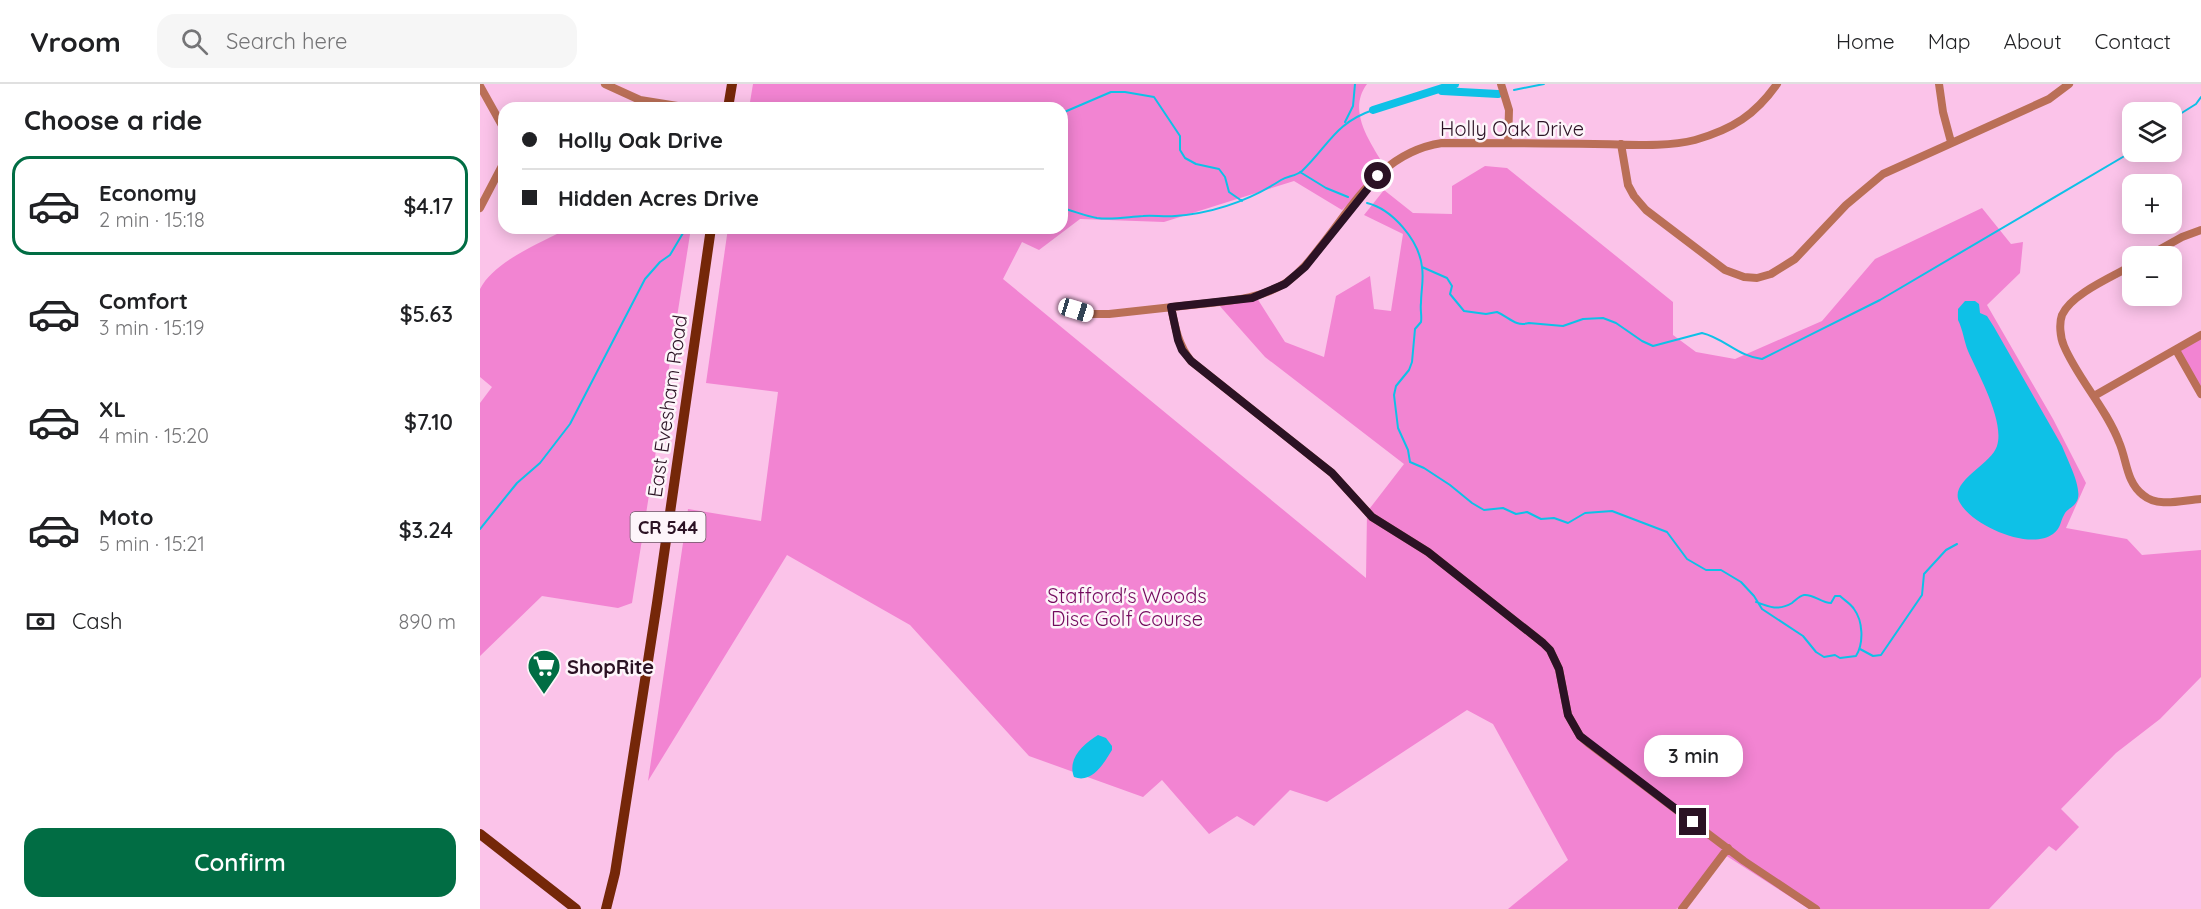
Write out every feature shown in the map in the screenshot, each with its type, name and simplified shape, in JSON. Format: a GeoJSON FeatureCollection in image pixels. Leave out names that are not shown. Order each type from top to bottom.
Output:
{"type":"FeatureCollection","features":[{"type":"Feature","properties":{"kind":"main road"},"geometry":{"type":"LineString","coordinates":[[729,102],[732,84]]}},
{"type":"Feature","properties":{"kind":"main road","name":"East Evesham Road"},"geometry":{"type":"LineString","coordinates":[[606,909],[613,882],[657,603],[710,234]]}},
{"type":"Feature","properties":{"kind":"main road"},"geometry":{"type":"LineString","coordinates":[[480,834],[576,909]]}},
{"type":"Feature","properties":{"kind":"street"},"geometry":{"type":"LineString","coordinates":[[605,84],[640,100],[652,102]]}},
{"type":"Feature","properties":{"kind":"street"},"geometry":{"type":"LineString","coordinates":[[1501,84],[1509,110],[1509,143]]}},
{"type":"Feature","properties":{"kind":"street","name":"Holly Oak Drive"},"geometry":{"type":"LineString","coordinates":[[1076,310],[1090,314],[1109,314],[1252,298],[1285,284],[1305,267],[1369,185],[1392,162],[1407,153],[1442,143],[1621,144],[1678,143],[1695,140],[1720,131],[1753,113],[1777,84]]}},
{"type":"Feature","properties":{"kind":"street"},"geometry":{"type":"LineString","coordinates":[[1939,84],[1951,142]]}},
{"type":"Feature","properties":{"kind":"street"},"geometry":{"type":"LineString","coordinates":[[1621,144],[1628,185],[1646,210],[1725,270],[1744,277],[1757,278],[1771,274],[1795,259],[1846,205],[1883,174],[2049,99],[2069,84]]}},
{"type":"Feature","properties":{"kind":"street"},"geometry":{"type":"LineString","coordinates":[[480,86],[498,118]]}},
{"type":"Feature","properties":{"kind":"street"},"geometry":{"type":"LineString","coordinates":[[480,208],[498,174]]}},
{"type":"Feature","properties":{"kind":"street"},"geometry":{"type":"LineString","coordinates":[[2166,246],[2182,237],[2201,231]]}},
{"type":"Feature","properties":{"kind":"street"},"geometry":{"type":"LineString","coordinates":[[2122,271],[2078,297],[2069,305],[2062,315],[2060,329],[2064,345],[2120,443],[2133,484],[2144,496],[2157,502],[2201,499]]}},
{"type":"Feature","properties":{"kind":"street"},"geometry":{"type":"LineString","coordinates":[[1171,307],[1178,340],[1182,350],[1191,361],[1332,473],[1372,517],[1428,552],[1550,650],[1559,669],[1568,715],[1580,736],[1728,848],[1816,909]]}},
{"type":"Feature","properties":{"kind":"street"},"geometry":{"type":"LineString","coordinates":[[2094,396],[2201,335]]}},
{"type":"Feature","properties":{"kind":"street"},"geometry":{"type":"LineString","coordinates":[[2176,350],[2201,394]]}},
{"type":"Feature","properties":{"kind":"street"},"geometry":{"type":"LineString","coordinates":[[1682,909],[1728,848]]}},
{"type":"Feature","properties":{"kind":"green space"},"geometry":{"type":"Polygon","coordinates":[[[753,84],[1367,84],[1361,95],[1360,117],[1368,139],[1386,169],[1342,210],[1294,181],[1164,222],[1080,219],[1068,228],[1068,102],[750,102],[753,84]]]}},
{"type":"Feature","properties":{"kind":"green space","name":"Stafford's Woods Disc Golf Course"},"geometry":{"type":"Polygon","coordinates":[[[1485,166],[1507,168],[1673,302],[1673,335],[1696,352],[1735,359],[1822,321],[1875,259],[1982,208],[2011,244],[2023,242],[2020,273],[1987,305],[2053,419],[2086,483],[2066,528],[2127,539],[2142,555],[2201,550],[2201,677],[2160,719],[2116,753],[2061,809],[2079,827],[2056,851],[2049,846],[1989,909],[1809,909],[1722,853],[1680,907],[1676,909],[1508,909],[1568,860],[1493,724],[1467,710],[1327,802],[1290,790],[1254,826],[1237,816],[1209,834],[1162,780],[1143,797],[1029,756],[910,625],[787,555],[648,781],[688,509],[761,521],[778,392],[706,383],[727,234],[1060,234],[1039,250],[1022,242],[1003,279],[1366,578],[1367,512],[1404,464],[1265,357],[1218,304],[1255,295],[1285,342],[1324,357],[1336,296],[1370,276],[1374,309],[1391,311],[1403,234],[1364,215],[1384,190],[1413,213],[1452,214],[1452,186],[1485,166]]]}},
{"type":"Feature","properties":{"kind":"green space"},"geometry":{"type":"Polygon","coordinates":[[[557,234],[690,234],[632,603],[618,608],[542,596],[480,656],[480,403],[492,387],[480,377],[480,289],[487,279],[507,261],[557,234]]]}},
{"type":"Feature","properties":{"kind":"green space"},"geometry":{"type":"Polygon","coordinates":[[[2201,335],[2201,394],[2176,350],[2201,335]]]}},
{"type":"Feature","properties":{"kind":"water"},"geometry":{"type":"Polygon","coordinates":[[[1965,301],[1975,301],[1979,304],[1980,313],[1987,316],[1994,327],[2062,446],[2076,479],[2077,501],[2065,513],[2056,532],[2043,538],[2031,540],[2003,534],[1977,520],[1960,503],[1959,488],[1993,453],[1997,446],[1998,436],[1994,411],[1968,351],[1958,320],[1958,309],[1965,301]]]}},
{"type":"Feature","properties":{"kind":"water"},"geometry":{"type":"Polygon","coordinates":[[[1098,735],[1106,738],[1112,750],[1092,775],[1086,778],[1074,777],[1072,770],[1075,758],[1082,747],[1098,735]]]}},
{"type":"Feature","properties":{"kind":"waterway"},"geometry":{"type":"LineString","coordinates":[[1345,122],[1353,106],[1355,84]]}},
{"type":"Feature","properties":{"kind":"waterway"},"geometry":{"type":"LineString","coordinates":[[1373,110],[1455,84]]}},
{"type":"Feature","properties":{"kind":"waterway"},"geometry":{"type":"LineString","coordinates":[[1514,90],[1544,84]]}},
{"type":"Feature","properties":{"kind":"waterway"},"geometry":{"type":"LineString","coordinates":[[1442,91],[1498,94]]}},
{"type":"Feature","properties":{"kind":"waterway"},"geometry":{"type":"LineString","coordinates":[[1068,110],[1111,92],[1154,97],[1180,136],[1180,150],[1185,158],[1196,164],[1219,169],[1225,177],[1229,192],[1242,201]]}},
{"type":"Feature","properties":{"kind":"waterway"},"geometry":{"type":"LineString","coordinates":[[2182,113],[2196,104],[2201,97]]}},
{"type":"Feature","properties":{"kind":"waterway"},"geometry":{"type":"LineString","coordinates":[[1068,210],[1109,219],[1189,214],[1231,204],[1300,173],[1341,128],[1360,115],[1373,110]]}},
{"type":"Feature","properties":{"kind":"waterway"},"geometry":{"type":"LineString","coordinates":[[1422,267],[1447,278],[1452,286],[1450,294],[1464,311],[1486,314],[1497,312],[1520,324],[1563,326],[1583,319],[1603,318],[1616,323],[1653,346],[1702,333],[1746,355],[1762,359],[1880,300],[2122,157]]}},
{"type":"Feature","properties":{"kind":"waterway"},"geometry":{"type":"LineString","coordinates":[[1300,172],[1326,188],[1348,197]]}},
{"type":"Feature","properties":{"kind":"waterway"},"geometry":{"type":"LineString","coordinates":[[1367,203],[1386,212],[1403,227],[1416,246],[1422,267],[1421,322],[1415,329],[1412,362],[1409,370],[1396,386],[1394,395],[1398,428],[1408,450],[1410,462],[1424,468],[1484,510],[1503,508],[1516,514],[1527,512],[1541,519],[1554,518],[1568,523],[1585,513],[1612,511],[1667,532],[1687,559],[1706,570],[1721,570],[1741,582],[1754,596],[1762,609],[1803,636],[1816,652],[1824,657],[1856,656],[1859,651],[1861,626],[1857,614],[1853,607],[1840,596],[1835,596],[1831,603],[1804,595],[1778,608],[1770,607],[1765,605],[1761,604],[1756,602]]}},
{"type":"Feature","properties":{"kind":"waterway"},"geometry":{"type":"LineString","coordinates":[[480,529],[517,483],[540,463],[570,424],[645,279],[660,262],[670,255],[682,234]]}},
{"type":"Feature","properties":{"kind":"waterway"},"geometry":{"type":"LineString","coordinates":[[1860,649],[1873,656],[1881,655],[1922,595],[1924,574],[1946,550],[1957,544]]}},
{"type":"Feature","properties":{"kind":"place","name":"ShopRite"},"geometry":{"type":"Point","coordinates":[544,695]}},
{"type":"Feature","properties":{"kind":"route"},"geometry":{"type":"LineString","coordinates":[[1378,176],[1305,267],[1285,284],[1252,298],[1171,307],[1182,350],[1205,373],[1332,473],[1372,517],[1428,552],[1543,643],[1550,650],[1559,669],[1565,706],[1580,736],[1693,822]]}}]}
